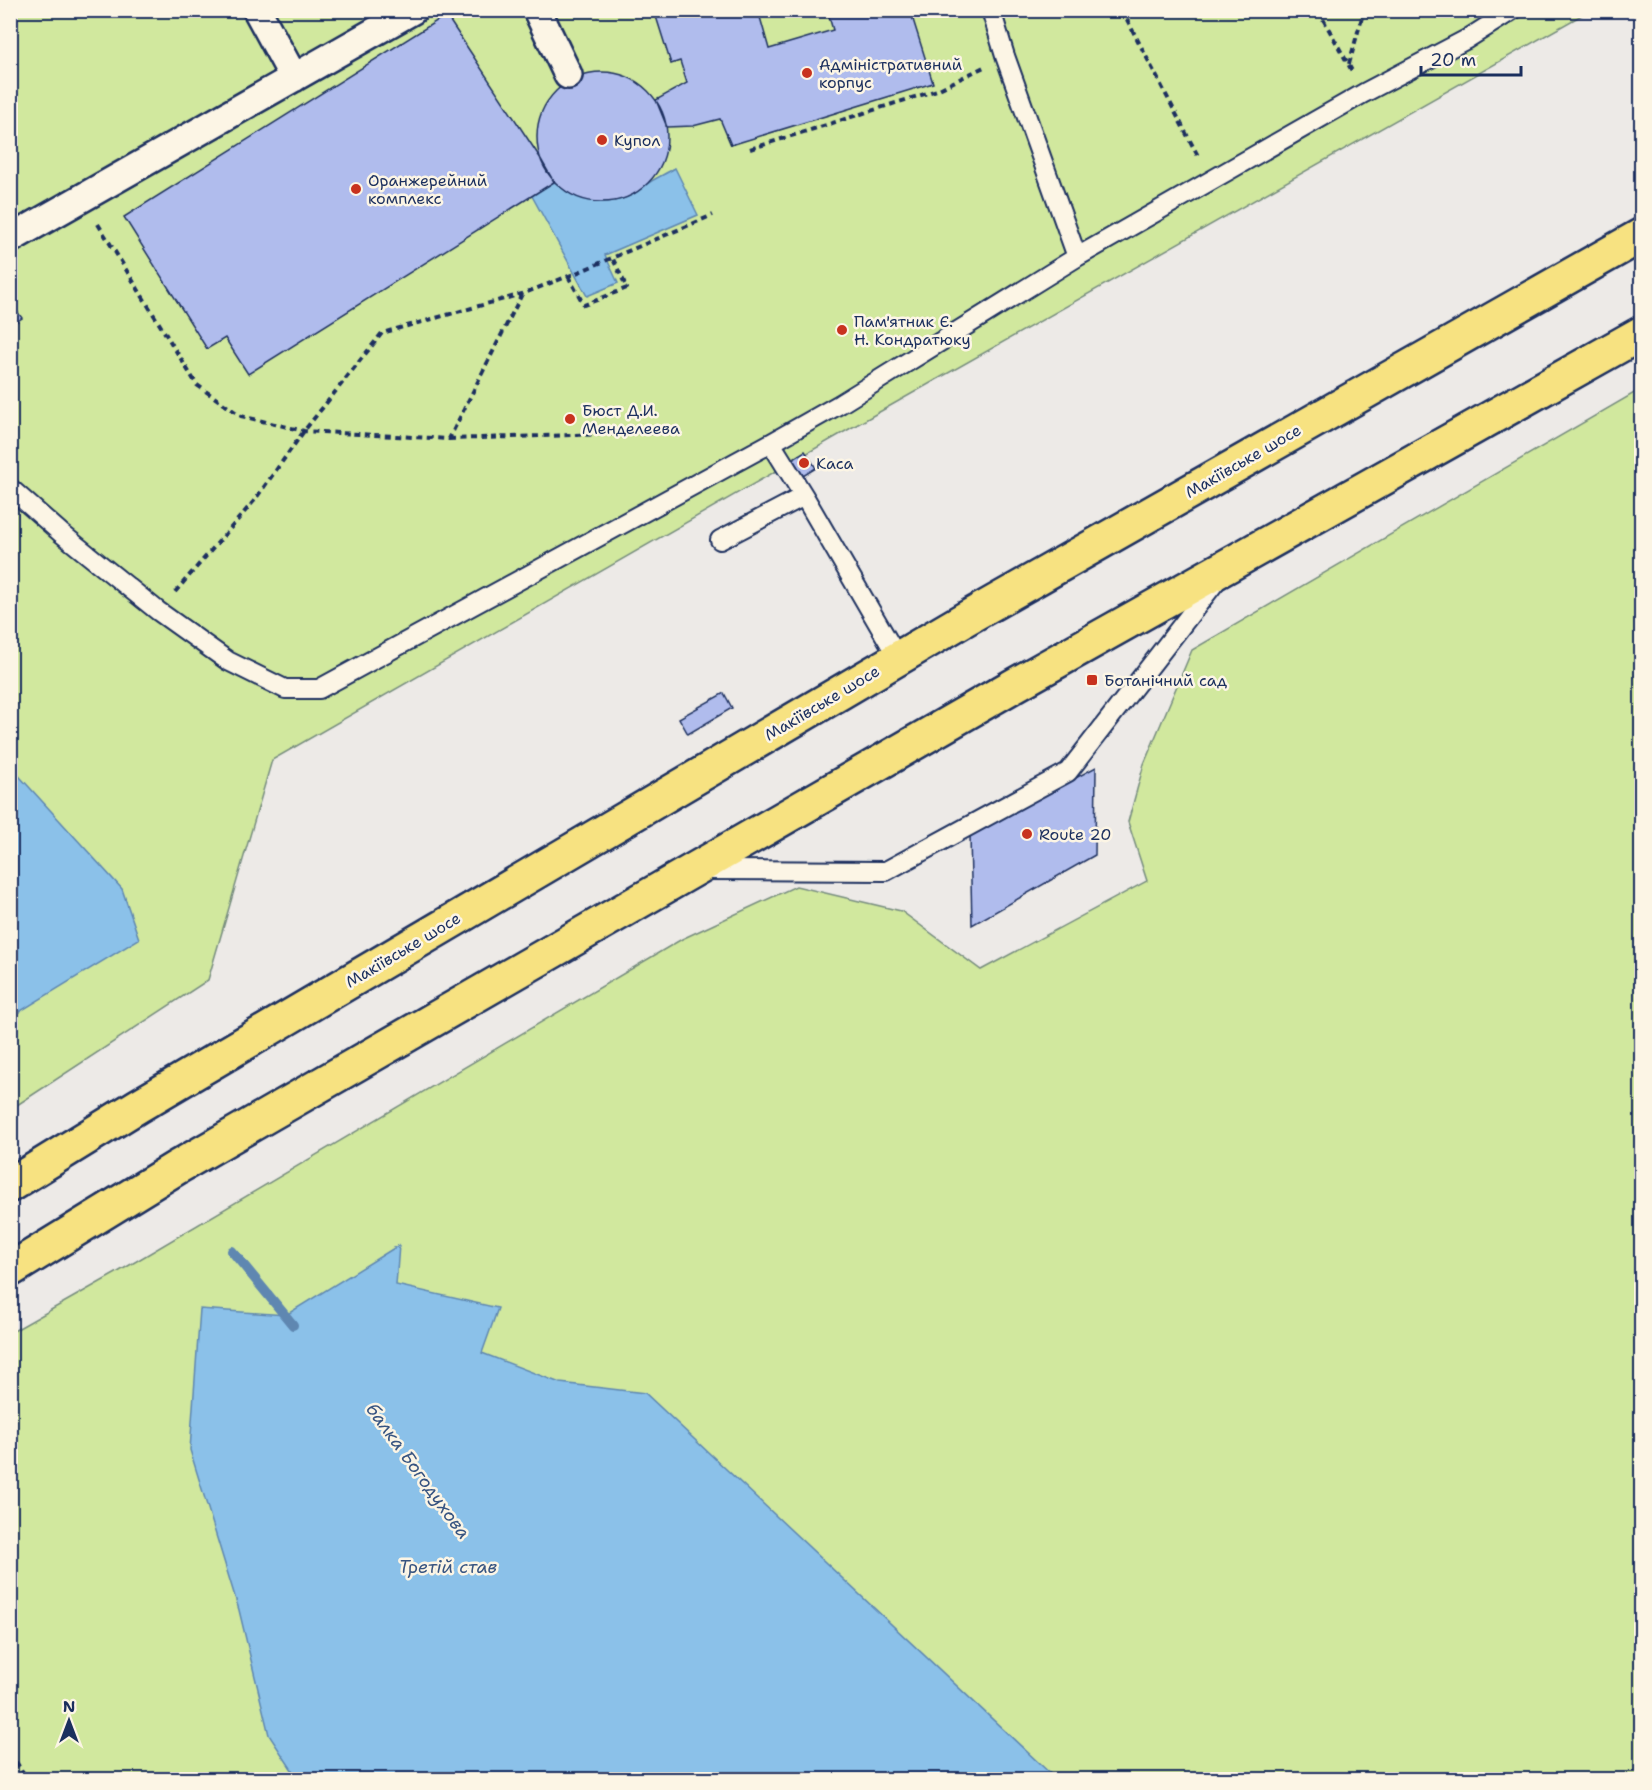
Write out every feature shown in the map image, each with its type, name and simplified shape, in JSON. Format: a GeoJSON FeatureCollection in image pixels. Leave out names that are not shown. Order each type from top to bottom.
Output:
{"type":"FeatureCollection","features":[{"type":"Feature","properties":{"kind":"main road","name":"Макіївське шосе"},"geometry":{"type":"LineString","coordinates":[[10,1185],[148,1100],[898,658],[1641,236]]}},
{"type":"Feature","properties":{"kind":"main road"},"geometry":{"type":"LineString","coordinates":[[10,1270],[177,1168],[1013,686],[1641,333]]}},
{"type":"Feature","properties":{"kind":"street"},"geometry":{"type":"LineString","coordinates":[[257,10],[294,78]]}},
{"type":"Feature","properties":{"kind":"street"},"geometry":{"type":"LineString","coordinates":[[10,239],[413,10]]}},
{"type":"Feature","properties":{"kind":"street"},"geometry":{"type":"LineString","coordinates":[[537,10],[568,75]]}},
{"type":"Feature","properties":{"kind":"lane"},"geometry":{"type":"LineString","coordinates":[[991,10],[1005,56],[1077,257]]}},
{"type":"Feature","properties":{"kind":"lane"},"geometry":{"type":"LineString","coordinates":[[10,488],[61,533],[158,611],[228,661],[285,689],[319,689],[840,404],[1077,257],[1364,93],[1467,39],[1513,10]]}},
{"type":"Feature","properties":{"kind":"lane"},"geometry":{"type":"LineString","coordinates":[[771,443],[898,658]]}},
{"type":"Feature","properties":{"kind":"lane"},"geometry":{"type":"LineString","coordinates":[[720,540],[804,496]]}},
{"type":"Feature","properties":{"kind":"lane"},"geometry":{"type":"LineString","coordinates":[[693,870],[886,871],[1068,772],[1228,566]]}},
{"type":"Feature","properties":{"kind":"path"},"geometry":{"type":"LineString","coordinates":[[1122,10],[1211,180]]}},
{"type":"Feature","properties":{"kind":"path"},"geometry":{"type":"LineString","coordinates":[[1318,10],[1364,93]]}},
{"type":"Feature","properties":{"kind":"path"},"geometry":{"type":"LineString","coordinates":[[1348,65],[1364,10]]}},
{"type":"Feature","properties":{"kind":"path"},"geometry":{"type":"LineString","coordinates":[[750,149],[936,90],[1005,56]]}},
{"type":"Feature","properties":{"kind":"path"},"geometry":{"type":"LineString","coordinates":[[82,198],[197,385],[241,416],[304,431],[449,439],[668,432]]}},
{"type":"Feature","properties":{"kind":"path"},"geometry":{"type":"LineString","coordinates":[[158,611],[254,501],[304,431],[382,333],[522,294],[713,215]]}},
{"type":"Feature","properties":{"kind":"path"},"geometry":{"type":"LineString","coordinates":[[568,276],[584,305],[627,288],[612,257]]}},
{"type":"Feature","properties":{"kind":"path"},"geometry":{"type":"LineString","coordinates":[[449,439],[522,294]]}},
{"type":"Feature","properties":{"kind":"path"},"geometry":{"type":"LineString","coordinates":[[10,1753],[28,1779]]}},
{"type":"Feature","properties":{"kind":"green space"},"geometry":{"type":"Polygon","coordinates":[[[11,11],[1589,11],[851,428],[272,760],[208,980],[11,1109],[11,11]]]}},
{"type":"Feature","properties":{"kind":"green space"},"geometry":{"type":"Polygon","coordinates":[[[1641,389],[1641,1779],[11,1779],[10,1333],[118,1272],[682,939],[796,886],[901,911],[981,970],[1147,881],[1128,822],[1144,764],[1192,650],[1641,389]]]}},
{"type":"Feature","properties":{"kind":"water"},"geometry":{"type":"Polygon","coordinates":[[[675,168],[698,215],[605,255],[618,283],[587,296],[532,196],[554,182],[581,198],[600,202],[611,201],[632,195],[675,168]]]}},
{"type":"Feature","properties":{"kind":"water"},"geometry":{"type":"Polygon","coordinates":[[[10,766],[122,889],[139,939],[11,1017],[10,766]]]}},
{"type":"Feature","properties":{"kind":"water","name":"Третій став"},"geometry":{"type":"Polygon","coordinates":[[[399,1245],[396,1285],[498,1308],[482,1353],[560,1383],[645,1393],[1056,1779],[298,1779],[269,1735],[239,1610],[190,1450],[200,1309],[286,1315],[399,1245]]]}},
{"type":"Feature","properties":{"kind":"building","name":"Адміністративний корпус"},"geometry":{"type":"Polygon","coordinates":[[[654,10],[758,10],[769,49],[833,30],[827,10],[910,10],[933,83],[731,145],[720,119],[693,126],[667,127],[656,100],[687,83],[680,61],[671,64],[654,10]]]}},
{"type":"Feature","properties":{"kind":"building","name":"Оранжерейний комплекс"},"geometry":{"type":"Polygon","coordinates":[[[446,15],[554,182],[248,374],[225,338],[207,349],[124,217],[446,15]]]}},
{"type":"Feature","properties":{"kind":"building","name":"Купол"},"geometry":{"type":"Polygon","coordinates":[[[602,72],[627,77],[648,91],[662,112],[667,137],[662,162],[648,183],[627,197],[602,202],[577,197],[556,183],[542,162],[537,137],[542,112],[556,91],[577,77],[602,72]]]}},
{"type":"Feature","properties":{"kind":"building"},"geometry":{"type":"Polygon","coordinates":[[[10,302],[22,318],[10,326],[10,302]]]}},
{"type":"Feature","properties":{"kind":"building","name":"Каса"},"geometry":{"type":"Polygon","coordinates":[[[805,451],[816,468],[803,476],[792,459],[805,451]]]}},
{"type":"Feature","properties":{"kind":"building"},"geometry":{"type":"Polygon","coordinates":[[[724,693],[732,708],[688,734],[679,718],[724,693]]]}},
{"type":"Feature","properties":{"kind":"building"},"geometry":{"type":"Polygon","coordinates":[[[1096,767],[1095,855],[972,925],[970,835],[1096,767]]]}},
{"type":"Feature","properties":{"kind":"waterway","name":"балка Богодухова"},"geometry":{"type":"LineString","coordinates":[[232,1251],[293,1325]]}},
{"type":"Feature","properties":{"kind":"place","name":"Адміністративний корпус"},"geometry":{"type":"Point","coordinates":[807,73]}},
{"type":"Feature","properties":{"kind":"place","name":"Купол"},"geometry":{"type":"Point","coordinates":[602,140]}},
{"type":"Feature","properties":{"kind":"place","name":"Оранжерейний комплекс"},"geometry":{"type":"Point","coordinates":[356,189]}},
{"type":"Feature","properties":{"kind":"place","name":"Пам'ятник Є. Н. Кондратюку"},"geometry":{"type":"Point","coordinates":[842,330]}},
{"type":"Feature","properties":{"kind":"place","name":"Бюст Д.И. Менделеева"},"geometry":{"type":"Point","coordinates":[570,419]}},
{"type":"Feature","properties":{"kind":"place","name":"Каса"},"geometry":{"type":"Point","coordinates":[804,463]}},
{"type":"Feature","properties":{"kind":"place","name":"Ботанічний сад"},"geometry":{"type":"Point","coordinates":[1092,680]}},
{"type":"Feature","properties":{"kind":"place","name":"Route 20"},"geometry":{"type":"Point","coordinates":[1027,834]}}]}
